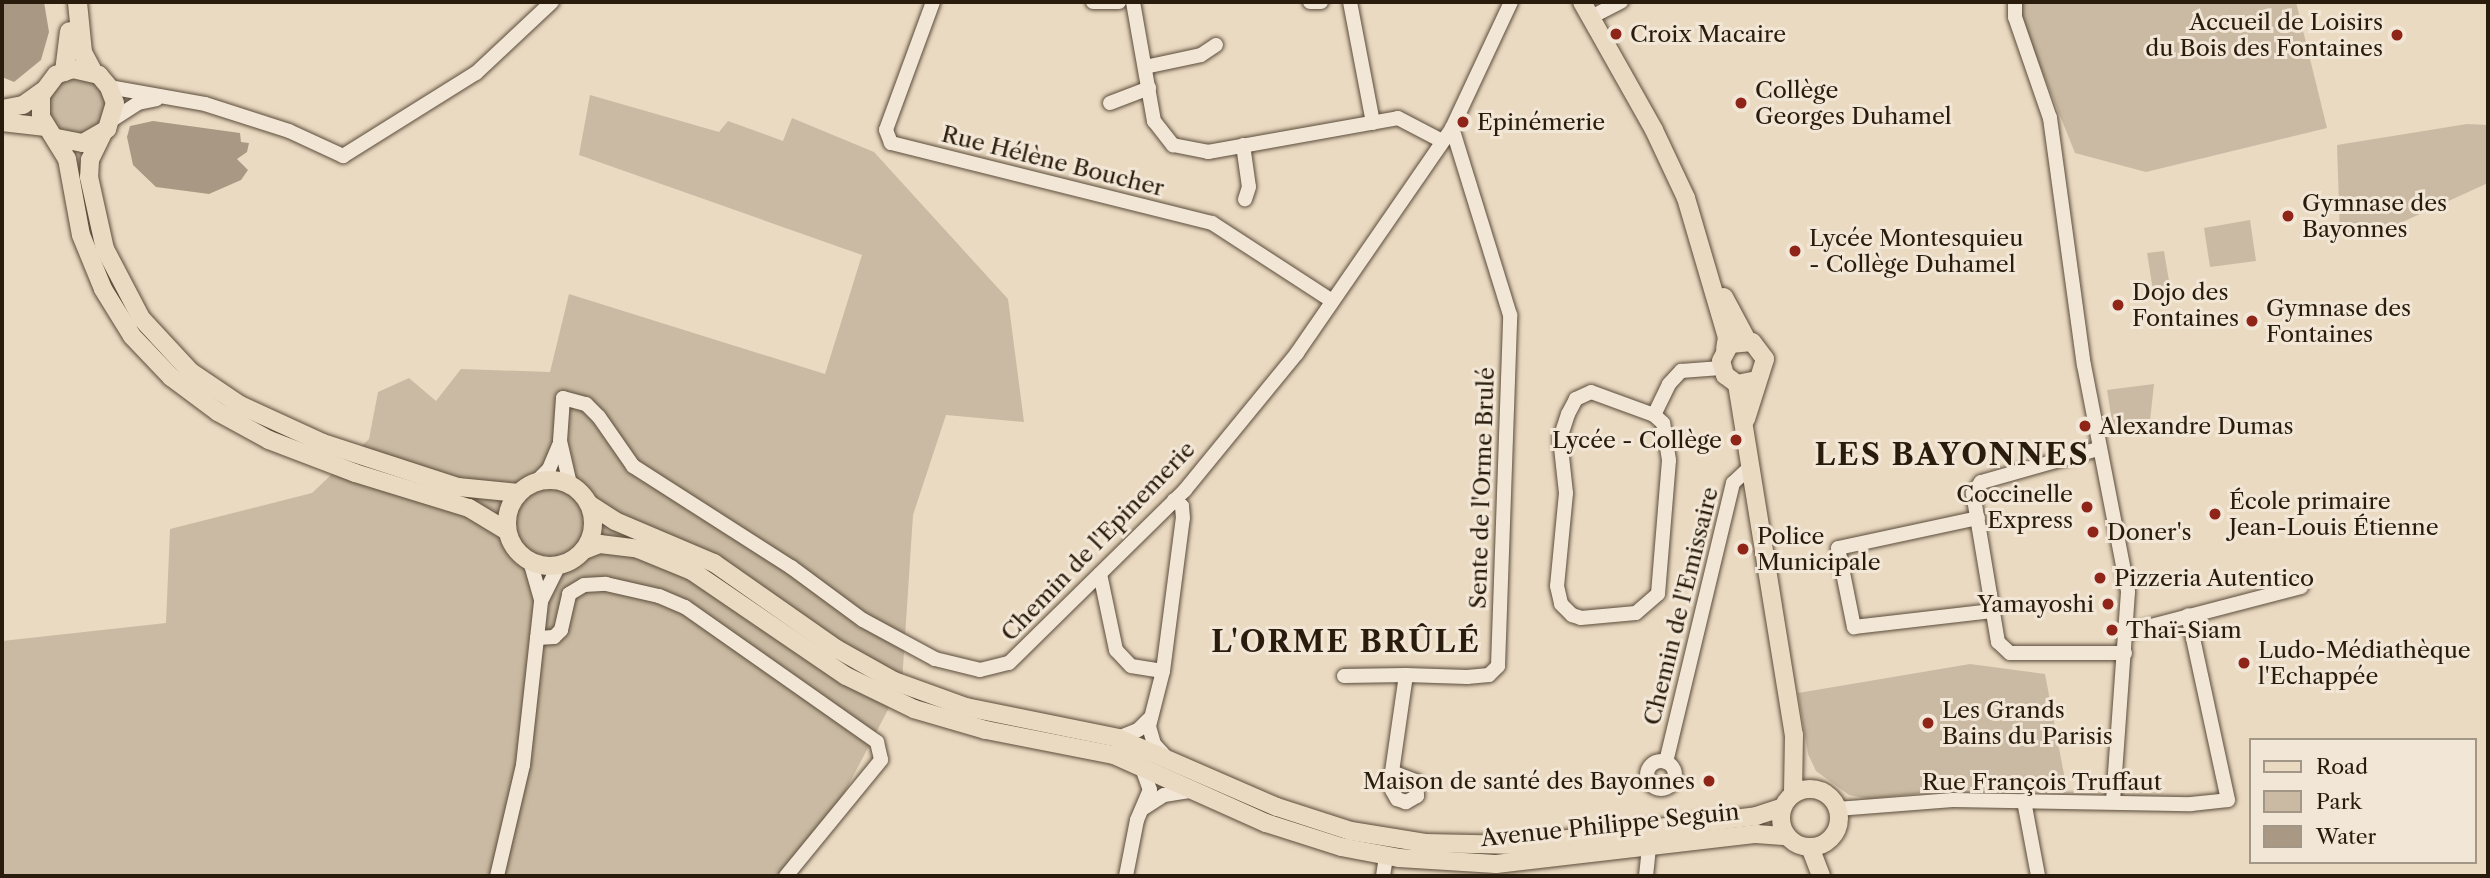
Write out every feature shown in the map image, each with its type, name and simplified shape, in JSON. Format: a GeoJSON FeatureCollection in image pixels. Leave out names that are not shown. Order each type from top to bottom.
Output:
{"type":"FeatureCollection","features":[{"type":"Feature","properties":{"kind":"highway"},"geometry":{"type":"LineString","coordinates":[[64,71],[69,52],[67,2]]}},
{"type":"Feature","properties":{"kind":"highway"},"geometry":{"type":"LineString","coordinates":[[77,2],[82,52],[92,71]]}},
{"type":"Feature","properties":{"kind":"main road"},"geometry":{"type":"LineString","coordinates":[[1591,9],[1683,173],[1724,296],[1747,340],[1759,346],[1765,359],[1744,425]]}},
{"type":"Feature","properties":{"kind":"main road"},"geometry":{"type":"LineString","coordinates":[[1591,9],[1686,198],[1727,337],[1721,368],[1737,384],[1794,735],[1809,777],[1838,815],[1828,840],[1821,873]]}},
{"type":"Feature","properties":{"kind":"main road"},"geometry":{"type":"LineString","coordinates":[[2,109],[23,105],[64,71],[92,71],[109,87],[115,103],[108,127],[90,160],[89,177],[105,249],[141,318],[191,372],[240,405],[323,443],[458,487],[519,493]]}},
{"type":"Feature","properties":{"kind":"main road"},"geometry":{"type":"LineString","coordinates":[[43,91],[40,106],[67,159],[81,235],[98,280],[132,336],[171,377],[218,412],[269,440],[355,473],[469,508],[508,531]]}},
{"type":"Feature","properties":{"kind":"main road"},"geometry":{"type":"LineString","coordinates":[[2,122],[52,132],[83,143],[108,127]]}},
{"type":"Feature","properties":{"kind":"main road"},"geometry":{"type":"LineString","coordinates":[[1725,349],[1747,340]]}},
{"type":"Feature","properties":{"kind":"main road"},"geometry":{"type":"LineString","coordinates":[[1737,384],[1758,380]]}},
{"type":"Feature","properties":{"kind":"main road"},"geometry":{"type":"LineString","coordinates":[[537,481],[570,484],[589,504],[593,528],[584,550],[559,565],[530,561],[515,548],[508,531],[508,514],[519,493],[537,481]]}},
{"type":"Feature","properties":{"kind":"main road","name":"Avenue Philippe Seguin"},"geometry":{"type":"LineString","coordinates":[[589,504],[615,521],[714,563],[837,649],[894,681],[966,707],[1118,738],[1164,755],[1311,820],[1425,844],[1537,844],[1756,816],[1788,801]]}},
{"type":"Feature","properties":{"kind":"main road","name":"Avenue Philippe Seguin"},"geometry":{"type":"LineString","coordinates":[[584,550],[600,544],[619,545],[682,566],[723,589],[846,676],[914,709],[1140,764],[1304,836],[1386,856],[1496,864],[1756,834],[1787,836]]}},
{"type":"Feature","properties":{"kind":"main road"},"geometry":{"type":"LineString","coordinates":[[1794,735],[1788,801],[1781,822],[1787,836],[1810,847],[1821,873]]}},
{"type":"Feature","properties":{"kind":"main road"},"geometry":{"type":"LineString","coordinates":[[1788,801],[1821,791]]}},
{"type":"Feature","properties":{"kind":"main road"},"geometry":{"type":"LineString","coordinates":[[1810,847],[1828,840]]}},
{"type":"Feature","properties":{"kind":"street"},"geometry":{"type":"LineString","coordinates":[[109,87],[205,104],[289,131],[342,156],[476,73],[552,2]]}},
{"type":"Feature","properties":{"kind":"street","name":"Rue Hélène Boucher"},"geometry":{"type":"LineString","coordinates":[[933,2],[886,130],[891,143],[1212,223],[1332,301]]}},
{"type":"Feature","properties":{"kind":"street"},"geometry":{"type":"LineString","coordinates":[[1093,2],[1119,2]]}},
{"type":"Feature","properties":{"kind":"street"},"geometry":{"type":"LineString","coordinates":[[1133,2],[1154,121],[1173,145],[1193,152],[1406,120],[1440,141]]}},
{"type":"Feature","properties":{"kind":"street"},"geometry":{"type":"LineString","coordinates":[[1310,2],[1321,2]]}},
{"type":"Feature","properties":{"kind":"street"},"geometry":{"type":"LineString","coordinates":[[1350,2],[1373,123]]}},
{"type":"Feature","properties":{"kind":"street","name":"Chemin de l'Epinemerie"},"geometry":{"type":"LineString","coordinates":[[560,441],[563,398],[592,411],[633,467],[791,567],[863,620],[934,659],[981,670],[1009,663],[1174,500],[1297,353],[1440,141],[1452,128],[1511,2]]}},
{"type":"Feature","properties":{"kind":"street"},"geometry":{"type":"LineString","coordinates":[[1591,9],[1621,2]]}},
{"type":"Feature","properties":{"kind":"street"},"geometry":{"type":"LineString","coordinates":[[2015,2],[2015,16],[2050,118],[2098,449],[2128,592],[2128,632],[2113,802]]}},
{"type":"Feature","properties":{"kind":"street"},"geometry":{"type":"LineString","coordinates":[[1145,67],[1201,55],[1216,45]]}},
{"type":"Feature","properties":{"kind":"street"},"geometry":{"type":"LineString","coordinates":[[1110,103],[1149,88]]}},
{"type":"Feature","properties":{"kind":"street"},"geometry":{"type":"LineString","coordinates":[[108,127],[138,103],[171,98]]}},
{"type":"Feature","properties":{"kind":"street","name":"Sente de l'Orme Brulé"},"geometry":{"type":"LineString","coordinates":[[1343,676],[1466,677],[1489,675],[1497,666],[1510,315],[1452,128]]}},
{"type":"Feature","properties":{"kind":"street"},"geometry":{"type":"LineString","coordinates":[[1243,145],[1250,187],[1245,199]]}},
{"type":"Feature","properties":{"kind":"street"},"geometry":{"type":"LineString","coordinates":[[1654,415],[1669,384],[1682,371],[1721,368]]}},
{"type":"Feature","properties":{"kind":"street"},"geometry":{"type":"LineString","coordinates":[[1586,393],[1598,393],[1654,415],[1663,424],[1669,460],[1658,594],[1636,612],[1581,618],[1561,604],[1557,586],[1566,493],[1562,430],[1572,405],[1586,393]]}},
{"type":"Feature","properties":{"kind":"street"},"geometry":{"type":"LineString","coordinates":[[537,481],[549,469],[560,441]]}},
{"type":"Feature","properties":{"kind":"street"},"geometry":{"type":"LineString","coordinates":[[560,441],[570,484]]}},
{"type":"Feature","properties":{"kind":"street"},"geometry":{"type":"LineString","coordinates":[[2098,449],[1981,482],[1973,493],[1998,642],[2010,653],[2125,653]]}},
{"type":"Feature","properties":{"kind":"street","name":"Chemin de l'Emissaire"},"geometry":{"type":"LineString","coordinates":[[1666,762],[1733,482],[1750,467]]}},
{"type":"Feature","properties":{"kind":"street"},"geometry":{"type":"LineString","coordinates":[[1164,755],[1151,739],[1149,719],[1163,671],[1184,518],[1182,506],[1174,500]]}},
{"type":"Feature","properties":{"kind":"street"},"geometry":{"type":"LineString","coordinates":[[1978,518],[1842,544],[1840,560],[1854,627],[1992,611]]}},
{"type":"Feature","properties":{"kind":"street"},"geometry":{"type":"LineString","coordinates":[[530,561],[541,600]]}},
{"type":"Feature","properties":{"kind":"street"},"geometry":{"type":"LineString","coordinates":[[498,876],[523,765],[541,600],[559,565]]}},
{"type":"Feature","properties":{"kind":"street"},"geometry":{"type":"LineString","coordinates":[[1100,574],[1116,650],[1131,666],[1163,671]]}},
{"type":"Feature","properties":{"kind":"street"},"geometry":{"type":"LineString","coordinates":[[537,638],[554,637],[561,630],[569,594],[584,585],[606,584],[659,596],[685,607],[877,743],[881,760],[786,876]]}},
{"type":"Feature","properties":{"kind":"street"},"geometry":{"type":"LineString","coordinates":[[2128,632],[2301,587]]}},
{"type":"Feature","properties":{"kind":"street","name":"Rue François Truffaut"},"geometry":{"type":"LineString","coordinates":[[1838,815],[1856,810],[1953,800],[2191,804],[2228,800],[2188,615]]}},
{"type":"Feature","properties":{"kind":"street"},"geometry":{"type":"LineString","coordinates":[[1392,772],[1406,675]]}},
{"type":"Feature","properties":{"kind":"street"},"geometry":{"type":"LineString","coordinates":[[1118,738],[1138,730],[1149,719]]}},
{"type":"Feature","properties":{"kind":"street"},"geometry":{"type":"LineString","coordinates":[[1126,876],[1150,785],[1140,764]]}},
{"type":"Feature","properties":{"kind":"street"},"geometry":{"type":"LineString","coordinates":[[1144,807],[1164,795],[1196,790]]}},
{"type":"Feature","properties":{"kind":"street"},"geometry":{"type":"LineString","coordinates":[[2024,801],[2038,876]]}},
{"type":"Feature","properties":{"kind":"street"},"geometry":{"type":"LineString","coordinates":[[1646,876],[1649,848]]}},
{"type":"Feature","properties":{"kind":"street"},"geometry":{"type":"LineString","coordinates":[[1383,876],[1386,856]]}},
{"type":"Feature","properties":{"kind":"green space"},"geometry":{"type":"Polygon","coordinates":[[[2020,2],[2296,2],[2327,128],[2146,172],[2075,153],[2020,16],[2020,2]]]}},
{"type":"Feature","properties":{"kind":"green space"},"geometry":{"type":"Polygon","coordinates":[[[77,75],[98,84],[107,105],[98,126],[77,135],[56,126],[47,105],[56,84],[77,75]]]}},
{"type":"Feature","properties":{"kind":"green space"},"geometry":{"type":"Polygon","coordinates":[[[590,95],[719,132],[728,121],[783,141],[792,118],[874,152],[1008,299],[1024,422],[946,415],[913,515],[902,683],[817,845],[790,876],[2,876],[2,641],[166,623],[170,529],[312,493],[369,439],[378,392],[409,378],[436,401],[461,369],[550,372],[569,294],[825,374],[862,255],[579,155],[590,95]]]}},
{"type":"Feature","properties":{"kind":"green space"},"geometry":{"type":"Polygon","coordinates":[[[2467,124],[2488,125],[2488,183],[2398,224],[2340,236],[2337,145],[2467,124]]]}},
{"type":"Feature","properties":{"kind":"green space"},"geometry":{"type":"Polygon","coordinates":[[[2250,220],[2256,261],[2210,267],[2204,228],[2250,220]]]}},
{"type":"Feature","properties":{"kind":"green space"},"geometry":{"type":"Polygon","coordinates":[[[2164,251],[2170,287],[2153,290],[2147,253],[2164,251]]]}},
{"type":"Feature","properties":{"kind":"green space"},"geometry":{"type":"Polygon","coordinates":[[[2154,384],[2149,430],[2114,434],[2107,390],[2154,384]]]}},
{"type":"Feature","properties":{"kind":"green space","name":"Les Grands Bains du Parisis"},"geometry":{"type":"Polygon","coordinates":[[[1970,664],[2045,674],[2067,790],[1959,789],[1868,799],[1849,795],[1816,771],[1808,754],[1798,693],[1970,664]]]}},
{"type":"Feature","properties":{"kind":"water"},"geometry":{"type":"Polygon","coordinates":[[[2,2],[44,2],[49,32],[41,60],[14,82],[2,77],[2,2]]]}},
{"type":"Feature","properties":{"kind":"water"},"geometry":{"type":"Polygon","coordinates":[[[153,121],[240,133],[241,142],[249,143],[247,152],[237,159],[248,170],[241,180],[209,194],[156,187],[133,165],[127,137],[130,126],[153,121]]]}},
{"type":"Feature","properties":{"kind":"place","name":"Croix Macaire"},"geometry":{"type":"Point","coordinates":[1616,34]}},
{"type":"Feature","properties":{"kind":"place","name":"Accueil de Loisirs du Bois des Fontaines"},"geometry":{"type":"Point","coordinates":[2397,35]}},
{"type":"Feature","properties":{"kind":"place","name":"Collège Georges Duhamel"},"geometry":{"type":"Point","coordinates":[1741,103]}},
{"type":"Feature","properties":{"kind":"place","name":"Epinémerie"},"geometry":{"type":"Point","coordinates":[1463,122]}},
{"type":"Feature","properties":{"kind":"place","name":"Gymnase des Bayonnes"},"geometry":{"type":"Point","coordinates":[2288,216]}},
{"type":"Feature","properties":{"kind":"place","name":"Lycée Montesquieu - Collège Duhamel"},"geometry":{"type":"Point","coordinates":[1795,251]}},
{"type":"Feature","properties":{"kind":"place","name":"Dojo des Fontaines"},"geometry":{"type":"Point","coordinates":[2118,305]}},
{"type":"Feature","properties":{"kind":"place","name":"Gymnase des Fontaines"},"geometry":{"type":"Point","coordinates":[2252,321]}},
{"type":"Feature","properties":{"kind":"place","name":"Alexandre Dumas"},"geometry":{"type":"Point","coordinates":[2085,426]}},
{"type":"Feature","properties":{"kind":"place","name":"Lycée - Collège"},"geometry":{"type":"Point","coordinates":[1736,440]}},
{"type":"Feature","properties":{"kind":"place","name":"Coccinelle Express"},"geometry":{"type":"Point","coordinates":[2087,507]}},
{"type":"Feature","properties":{"kind":"place","name":"École primaire Jean-Louis Étienne"},"geometry":{"type":"Point","coordinates":[2215,514]}},
{"type":"Feature","properties":{"kind":"place","name":"Doner's"},"geometry":{"type":"Point","coordinates":[2093,532]}},
{"type":"Feature","properties":{"kind":"place","name":"Police Municipale"},"geometry":{"type":"Point","coordinates":[1743,549]}},
{"type":"Feature","properties":{"kind":"place","name":"Pizzeria Autentico"},"geometry":{"type":"Point","coordinates":[2100,578]}},
{"type":"Feature","properties":{"kind":"place","name":"Yamayoshi"},"geometry":{"type":"Point","coordinates":[2108,604]}},
{"type":"Feature","properties":{"kind":"place","name":"Thaï-Siam"},"geometry":{"type":"Point","coordinates":[2112,630]}},
{"type":"Feature","properties":{"kind":"place","name":"Ludo-Médiathèque l'Echappée"},"geometry":{"type":"Point","coordinates":[2244,663]}},
{"type":"Feature","properties":{"kind":"place","name":"Les Grands Bains du Parisis"},"geometry":{"type":"Point","coordinates":[1928,723]}},
{"type":"Feature","properties":{"kind":"place","name":"Maison de santé des Bayonnes"},"geometry":{"type":"Point","coordinates":[1709,781]}},
{"type":"Feature","properties":{"kind":"district","name":"LES BAYONNES"},"geometry":{"type":"Point","coordinates":[1952,455]}},
{"type":"Feature","properties":{"kind":"district","name":"L'ORME BRÛLÉ"},"geometry":{"type":"Point","coordinates":[1346,642]}}]}
